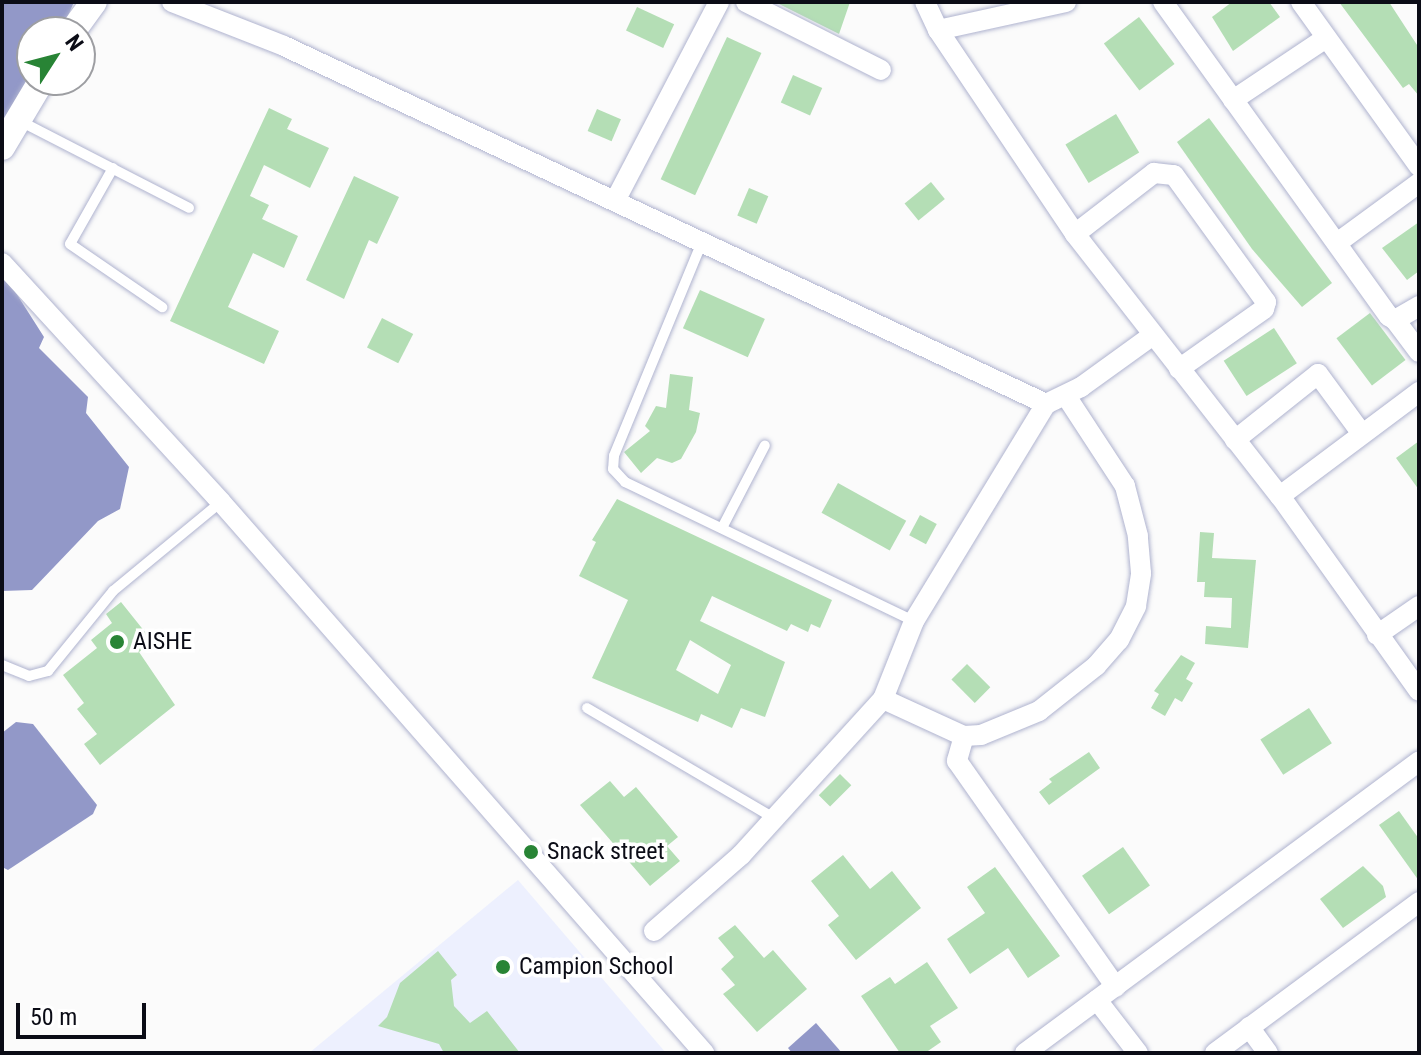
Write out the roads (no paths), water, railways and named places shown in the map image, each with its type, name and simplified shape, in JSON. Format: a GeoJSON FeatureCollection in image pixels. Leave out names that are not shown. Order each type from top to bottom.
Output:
{"type":"FeatureCollection","features":[{"type":"Feature","properties":{"kind":"street"},"geometry":{"type":"LineString","coordinates":[[172,2],[284,46],[1046,404]]}},
{"type":"Feature","properties":{"kind":"street"},"geometry":{"type":"LineString","coordinates":[[615,201],[719,2]]}},
{"type":"Feature","properties":{"kind":"street"},"geometry":{"type":"LineString","coordinates":[[746,2],[881,70]]}},
{"type":"Feature","properties":{"kind":"street"},"geometry":{"type":"LineString","coordinates":[[925,2],[938,30],[1075,234],[1280,496],[1419,691]]}},
{"type":"Feature","properties":{"kind":"street"},"geometry":{"type":"LineString","coordinates":[[938,30],[1066,2]]}},
{"type":"Feature","properties":{"kind":"street"},"geometry":{"type":"LineString","coordinates":[[1163,2],[1419,352]]}},
{"type":"Feature","properties":{"kind":"street"},"geometry":{"type":"LineString","coordinates":[[1301,2],[1419,166]]}},
{"type":"Feature","properties":{"kind":"street"},"geometry":{"type":"LineString","coordinates":[[1233,100],[1326,38]]}},
{"type":"Feature","properties":{"kind":"street"},"geometry":{"type":"LineString","coordinates":[[2,147],[33,96]]}},
{"type":"Feature","properties":{"kind":"street"},"geometry":{"type":"LineString","coordinates":[[1075,234],[1154,173],[1174,175],[1266,302],[1264,309],[1179,369]]}},
{"type":"Feature","properties":{"kind":"street"},"geometry":{"type":"LineString","coordinates":[[1337,243],[1419,183]]}},
{"type":"Feature","properties":{"kind":"street"},"geometry":{"type":"LineString","coordinates":[[2,263],[221,502],[704,1053]]}},
{"type":"Feature","properties":{"kind":"street"},"geometry":{"type":"LineString","coordinates":[[1395,320],[1419,306]]}},
{"type":"Feature","properties":{"kind":"street"},"geometry":{"type":"LineString","coordinates":[[654,931],[741,855],[883,699],[914,621],[1046,404],[1066,396],[1153,335]]}},
{"type":"Feature","properties":{"kind":"street"},"geometry":{"type":"LineString","coordinates":[[1235,440],[1318,374],[1362,434]]}},
{"type":"Feature","properties":{"kind":"street"},"geometry":{"type":"LineString","coordinates":[[1280,496],[1419,392]]}},
{"type":"Feature","properties":{"kind":"street"},"geometry":{"type":"LineString","coordinates":[[883,699],[964,736],[981,735],[1039,711],[1096,666],[1119,640],[1136,606],[1141,573],[1125,486],[1066,396]]}},
{"type":"Feature","properties":{"kind":"street"},"geometry":{"type":"LineString","coordinates":[[1377,635],[1419,606]]}},
{"type":"Feature","properties":{"kind":"street"},"geometry":{"type":"LineString","coordinates":[[964,736],[957,761],[1116,987]]}},
{"type":"Feature","properties":{"kind":"street"},"geometry":{"type":"LineString","coordinates":[[1025,1053],[1419,761]]}},
{"type":"Feature","properties":{"kind":"street"},"geometry":{"type":"LineString","coordinates":[[1215,1053],[1419,902]]}},
{"type":"Feature","properties":{"kind":"street"},"geometry":{"type":"LineString","coordinates":[[1097,1000],[1138,1053]]}},
{"type":"Feature","properties":{"kind":"street"},"geometry":{"type":"LineString","coordinates":[[1249,1027],[1268,1053]]}},
{"type":"Feature","properties":{"kind":"lane"},"geometry":{"type":"LineString","coordinates":[[19,120],[189,208]]}},
{"type":"Feature","properties":{"kind":"lane"},"geometry":{"type":"LineString","coordinates":[[113,168],[70,244],[162,307]]}},
{"type":"Feature","properties":{"kind":"lane"},"geometry":{"type":"LineString","coordinates":[[702,242],[614,456],[613,469],[625,482],[914,621]]}},
{"type":"Feature","properties":{"kind":"lane"},"geometry":{"type":"LineString","coordinates":[[722,528],[765,445]]}},
{"type":"Feature","properties":{"kind":"lane"},"geometry":{"type":"LineString","coordinates":[[2,665],[29,676],[48,671],[113,591],[221,502]]}},
{"type":"Feature","properties":{"kind":"lane"},"geometry":{"type":"LineString","coordinates":[[587,708],[774,818]]}},
{"type":"Feature","properties":{"kind":"water"},"geometry":{"type":"Polygon","coordinates":[[[2,2],[74,2],[68,16],[16,16],[16,96],[20,96],[2,125],[2,2]]]}},
{"type":"Feature","properties":{"kind":"water"},"geometry":{"type":"Polygon","coordinates":[[[4,274],[44,337],[39,348],[88,397],[86,413],[129,467],[120,509],[98,521],[32,590],[2,591],[4,274]]]}},
{"type":"Feature","properties":{"kind":"water"},"geometry":{"type":"Polygon","coordinates":[[[16,722],[33,724],[97,805],[93,814],[8,870],[2,867],[2,733],[16,722]]]}},
{"type":"Feature","properties":{"kind":"water"},"geometry":{"type":"Polygon","coordinates":[[[816,1023],[842,1053],[792,1053],[788,1048],[816,1023]]]}},
{"type":"Feature","properties":{"kind":"place","name":"AISHE"},"geometry":{"type":"Point","coordinates":[117,642]}},
{"type":"Feature","properties":{"kind":"place","name":"Snack street"},"geometry":{"type":"Point","coordinates":[531,852]}},
{"type":"Feature","properties":{"kind":"place","name":"Campion School"},"geometry":{"type":"Point","coordinates":[503,967]}}]}
